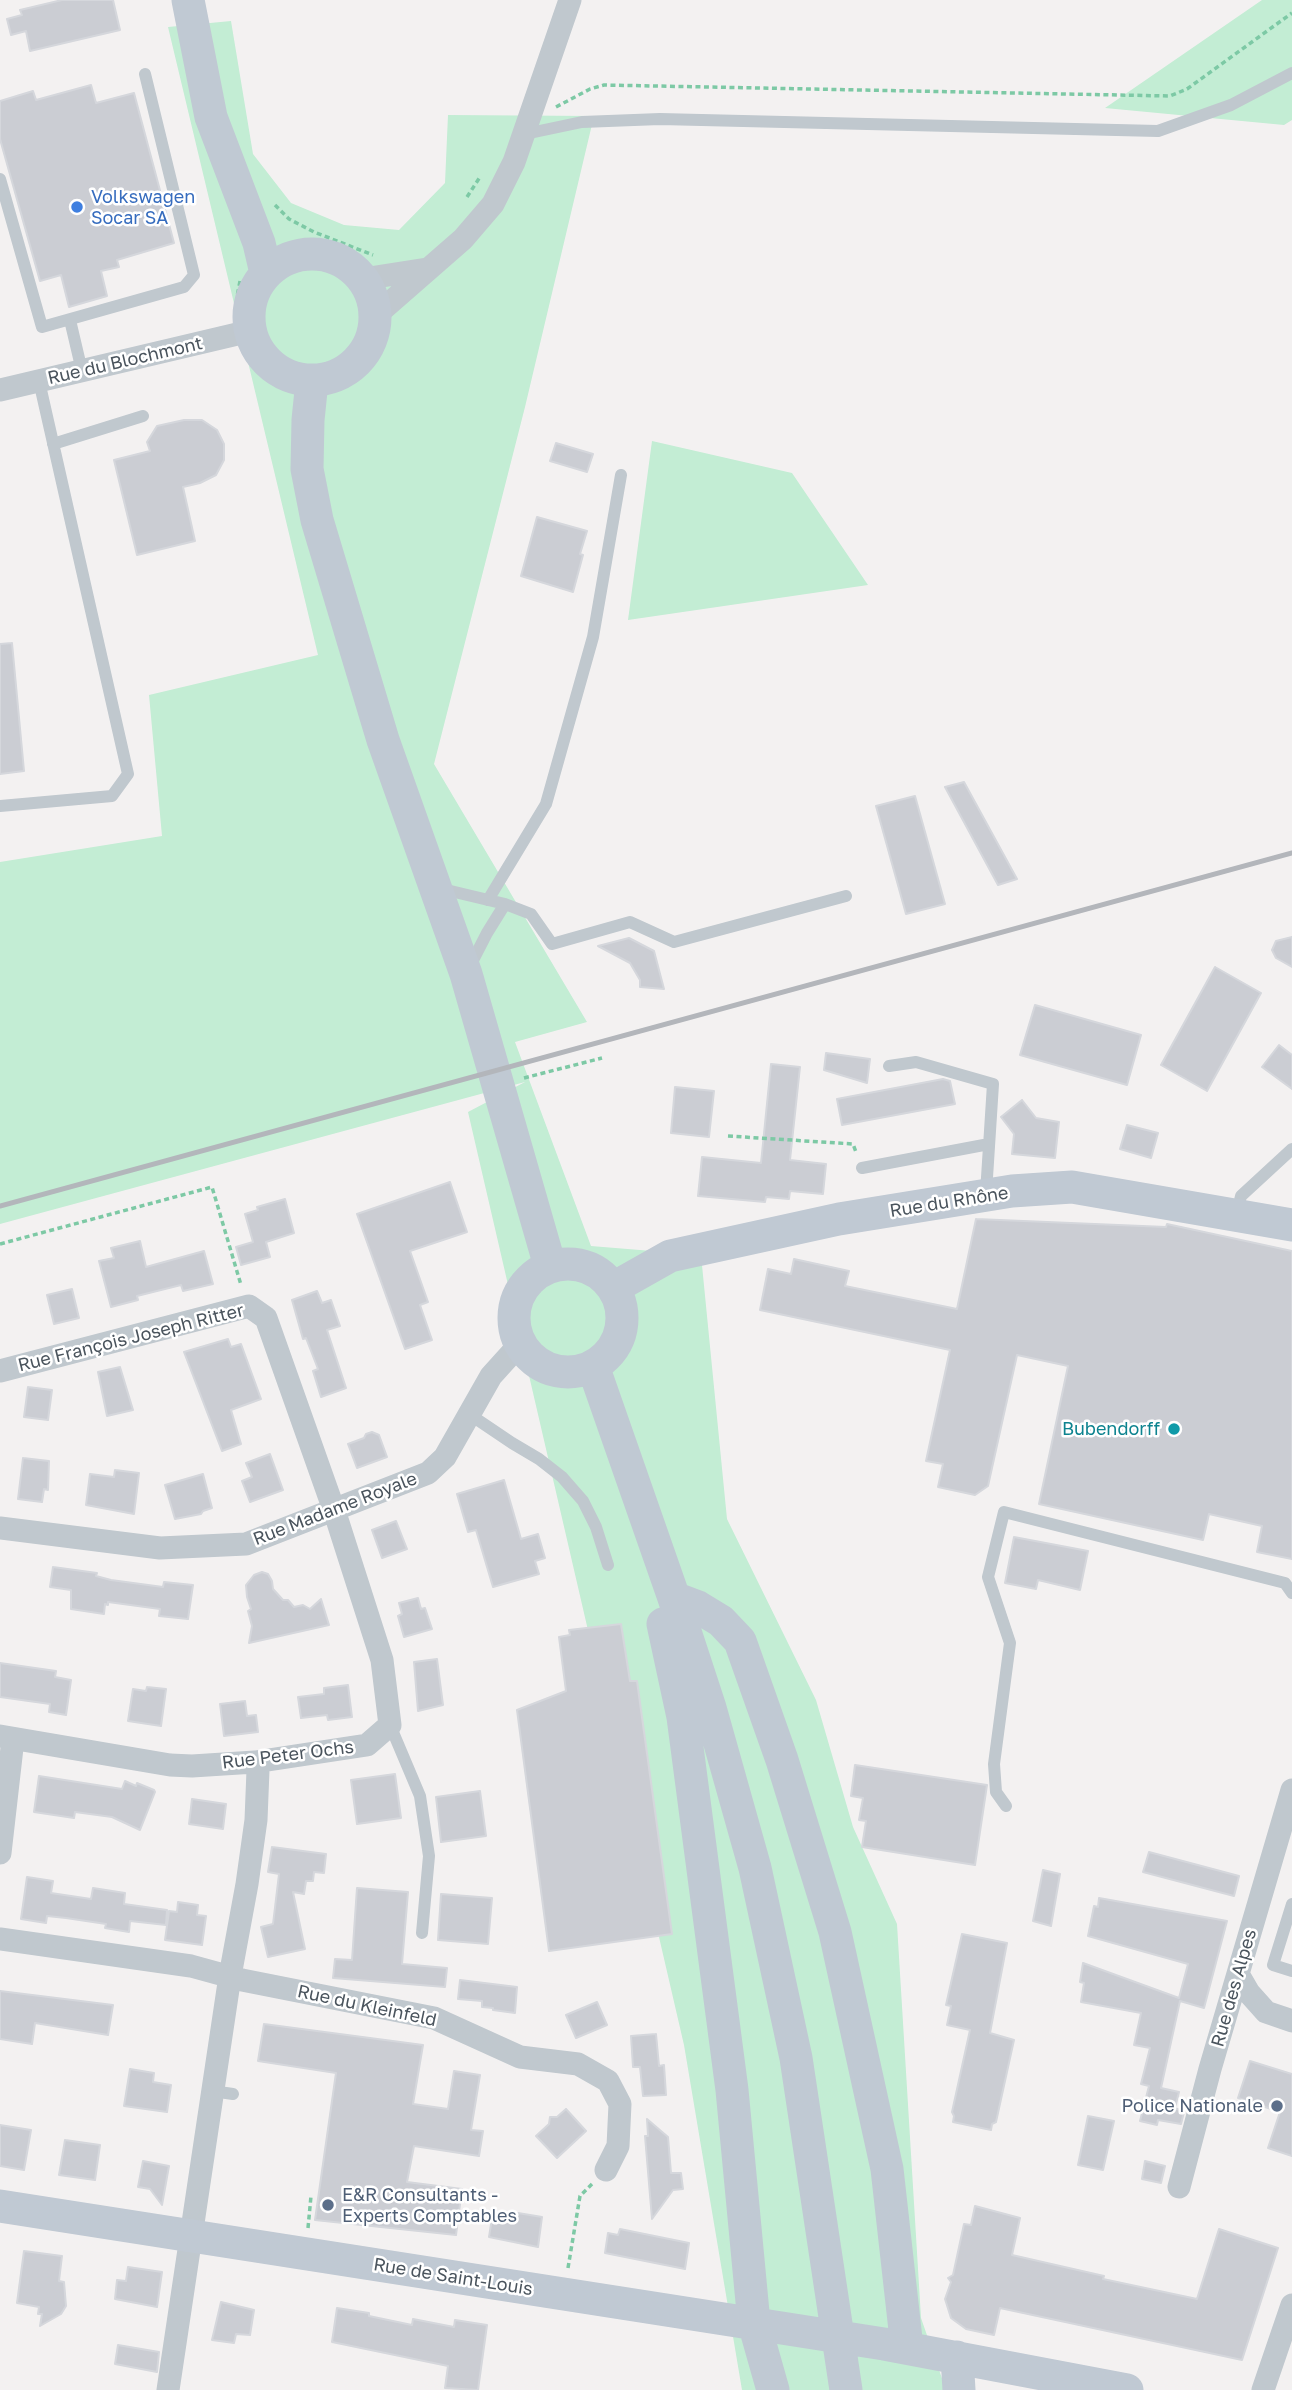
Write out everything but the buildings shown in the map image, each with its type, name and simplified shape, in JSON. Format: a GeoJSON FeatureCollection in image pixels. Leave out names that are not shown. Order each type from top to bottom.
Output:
{"type":"FeatureCollection","features":[{"type":"Feature","properties":{"kind":"main road"},"geometry":{"type":"LineString","coordinates":[[188,0],[211,117],[259,243],[266,273]]}},
{"type":"Feature","properties":{"kind":"main road"},"geometry":{"type":"LineString","coordinates":[[235,183],[277,230],[315,253],[342,261],[363,279],[372,296],[376,315],[373,335],[365,354],[350,368],[332,377],[312,381],[292,377],[272,367],[258,351],[250,331],[249,312],[254,291],[266,273],[288,258],[315,253]]}},
{"type":"Feature","properties":{"kind":"main road"},"geometry":{"type":"LineString","coordinates":[[312,381],[307,469],[317,520],[383,740],[466,974],[550,1265]]}},
{"type":"Feature","properties":{"kind":"main road","name":"Rue du Rhône"},"geometry":{"type":"LineString","coordinates":[[615,1287],[670,1256],[839,1219],[985,1196],[1072,1187],[1292,1225]]}},
{"type":"Feature","properties":{"kind":"main road"},"geometry":{"type":"LineString","coordinates":[[573,1263],[599,1272],[615,1287],[624,1313],[616,1348],[594,1368],[563,1374],[534,1362],[519,1345],[513,1310],[523,1286],[550,1265],[573,1263]]}},
{"type":"Feature","properties":{"kind":"main road"},"geometry":{"type":"LineString","coordinates":[[594,1368],[710,1708],[755,1868],[796,2058],[846,2390]]}},
{"type":"Feature","properties":{"kind":"main road"},"geometry":{"type":"LineString","coordinates":[[661,1559],[656,1587],[684,1731],[732,2090],[767,2325],[773,2390]]}},
{"type":"Feature","properties":{"kind":"main road"},"geometry":{"type":"LineString","coordinates":[[674,1598],[698,1607],[721,1621],[740,1642],[782,1759],[835,1932],[884,2156],[895,2346]]}},
{"type":"Feature","properties":{"kind":"main road","name":"Rue de Saint-Louis"},"geometry":{"type":"LineString","coordinates":[[0,2206],[895,2346],[957,2357],[1000,2378],[1127,2390]]}},
{"type":"Feature","properties":{"kind":"main road"},"geometry":{"type":"LineString","coordinates":[[957,2357],[959,2390]]}},
{"type":"Feature","properties":{"kind":"street"},"geometry":{"type":"LineString","coordinates":[[376,315],[463,239],[493,204],[525,134],[570,0]]}},
{"type":"Feature","properties":{"kind":"street"},"geometry":{"type":"LineString","coordinates":[[363,279],[427,269]]}},
{"type":"Feature","properties":{"kind":"street","name":"Rue du Blochmont"},"geometry":{"type":"LineString","coordinates":[[0,390],[250,331]]}},
{"type":"Feature","properties":{"kind":"street","name":"Rue François Joseph Ritter"},"geometry":{"type":"LineString","coordinates":[[0,1371],[249,1306],[267,1318],[334,1510]]}},
{"type":"Feature","properties":{"kind":"street","name":"Rue Madame Royale"},"geometry":{"type":"LineString","coordinates":[[0,1528],[160,1548],[246,1544],[428,1473],[445,1457],[491,1376],[519,1345]]}},
{"type":"Feature","properties":{"kind":"street"},"geometry":{"type":"LineString","coordinates":[[334,1510],[382,1660],[390,1725]]}},
{"type":"Feature","properties":{"kind":"street","name":"Rue Peter Ochs"},"geometry":{"type":"LineString","coordinates":[[7,1737],[170,1765],[192,1766],[256,1762],[367,1745],[390,1725]]}},
{"type":"Feature","properties":{"kind":"street"},"geometry":{"type":"LineString","coordinates":[[0,1853],[7,1737]]}},
{"type":"Feature","properties":{"kind":"street"},"geometry":{"type":"LineString","coordinates":[[168,2390],[192,2236],[223,2092],[230,1976],[256,1820],[256,1762]]}},
{"type":"Feature","properties":{"kind":"street","name":"Rue des Alpes"},"geometry":{"type":"LineString","coordinates":[[1179,2187],[1210,2069],[1292,1790]]}},
{"type":"Feature","properties":{"kind":"street","name":"Rue du Kleinfeld"},"geometry":{"type":"LineString","coordinates":[[0,1939],[191,1966],[434,2018],[520,2057],[578,2064],[608,2081],[620,2104],[618,2146],[606,2170]]}},
{"type":"Feature","properties":{"kind":"street"},"geometry":{"type":"LineString","coordinates":[[1238,1974],[1249,1993],[1266,2012],[1292,2021]]}},
{"type":"Feature","properties":{"kind":"street"},"geometry":{"type":"LineString","coordinates":[[1263,2390],[1292,2305]]}},
{"type":"Feature","properties":{"kind":"lane"},"geometry":{"type":"LineString","coordinates":[[525,134],[582,122],[660,119],[1158,131],[1231,105],[1292,73]]}},
{"type":"Feature","properties":{"kind":"lane"},"geometry":{"type":"LineString","coordinates":[[0,179],[42,327],[184,287],[194,275],[145,74]]}},
{"type":"Feature","properties":{"kind":"lane"},"geometry":{"type":"LineString","coordinates":[[69,320],[82,371]]}},
{"type":"Feature","properties":{"kind":"lane"},"geometry":{"type":"LineString","coordinates":[[0,806],[112,796],[128,774],[39,381]]}},
{"type":"Feature","properties":{"kind":"lane"},"geometry":{"type":"LineString","coordinates":[[53,444],[143,416]]}},
{"type":"Feature","properties":{"kind":"lane"},"geometry":{"type":"LineString","coordinates":[[488,900],[546,804],[593,636],[621,475]]}},
{"type":"Feature","properties":{"kind":"lane"},"geometry":{"type":"LineString","coordinates":[[434,887],[505,904],[531,914],[552,944],[631,922],[674,942],[846,896]]}},
{"type":"Feature","properties":{"kind":"lane"},"geometry":{"type":"LineString","coordinates":[[466,974],[505,904]]}},
{"type":"Feature","properties":{"kind":"lane"},"geometry":{"type":"LineString","coordinates":[[888,1066],[916,1062],[993,1084],[985,1196]]}},
{"type":"Feature","properties":{"kind":"lane"},"geometry":{"type":"LineString","coordinates":[[862,1168],[989,1144]]}},
{"type":"Feature","properties":{"kind":"lane"},"geometry":{"type":"LineString","coordinates":[[1237,1215],[1241,1195],[1292,1149]]}},
{"type":"Feature","properties":{"kind":"lane"},"geometry":{"type":"LineString","coordinates":[[469,1414],[562,1477],[583,1501],[596,1527],[608,1565]]}},
{"type":"Feature","properties":{"kind":"lane"},"geometry":{"type":"LineString","coordinates":[[1006,1806],[996,1792],[994,1764],[1010,1643],[988,1577],[1004,1512],[1285,1583],[1292,1593]]}},
{"type":"Feature","properties":{"kind":"lane"},"geometry":{"type":"LineString","coordinates":[[390,1725],[422,1808],[429,1856],[422,1933]]}},
{"type":"Feature","properties":{"kind":"lane"},"geometry":{"type":"LineString","coordinates":[[1292,1903],[1273,1965],[1292,1972]]}},
{"type":"Feature","properties":{"kind":"path"},"geometry":{"type":"LineString","coordinates":[[498,1084],[602,1058]]}},
{"type":"Feature","properties":{"kind":"path"},"geometry":{"type":"LineString","coordinates":[[728,1136],[853,1144],[862,1168]]}},
{"type":"Feature","properties":{"kind":"path"},"geometry":{"type":"LineString","coordinates":[[0,1244],[212,1187],[249,1306]]}},
{"type":"Feature","properties":{"kind":"path"},"geometry":{"type":"LineString","coordinates":[[569,2266],[580,2196],[606,2170]]}},
{"type":"Feature","properties":{"kind":"green space"},"geometry":{"type":"Polygon","coordinates":[[[1262,0],[1292,0],[1292,120],[1284,125],[1105,108],[1262,0]]]}},
{"type":"Feature","properties":{"kind":"green space"},"geometry":{"type":"Polygon","coordinates":[[[231,21],[253,154],[291,203],[344,225],[399,230],[445,183],[448,115],[594,116],[525,407],[434,764],[587,1022],[515,1042],[591,1246],[701,1255],[727,1519],[816,1700],[853,1827],[897,1924],[921,2318],[946,2390],[742,2390],[684,2045],[468,1112],[525,1082],[0,1224],[0,862],[162,836],[149,695],[318,655],[168,27],[231,21]]]}},
{"type":"Feature","properties":{"kind":"green space"},"geometry":{"type":"Polygon","coordinates":[[[652,441],[792,473],[868,585],[628,620],[652,441]]]}},
{"type":"Feature","properties":{"kind":"railway"},"geometry":{"type":"LineString","coordinates":[[0,1206],[1292,853]]}},
{"type":"Feature","properties":{"kind":"place","name":"Volkswagen Socar SA"},"geometry":{"type":"Point","coordinates":[77,207]}},
{"type":"Feature","properties":{"kind":"place","name":"Bubendorff"},"geometry":{"type":"Point","coordinates":[1174,1429]}},
{"type":"Feature","properties":{"kind":"place","name":"Police Nationale"},"geometry":{"type":"Point","coordinates":[1277,2106]}},
{"type":"Feature","properties":{"kind":"place","name":"E&R Consultants - Experts Comptables"},"geometry":{"type":"Point","coordinates":[328,2205]}}]}
